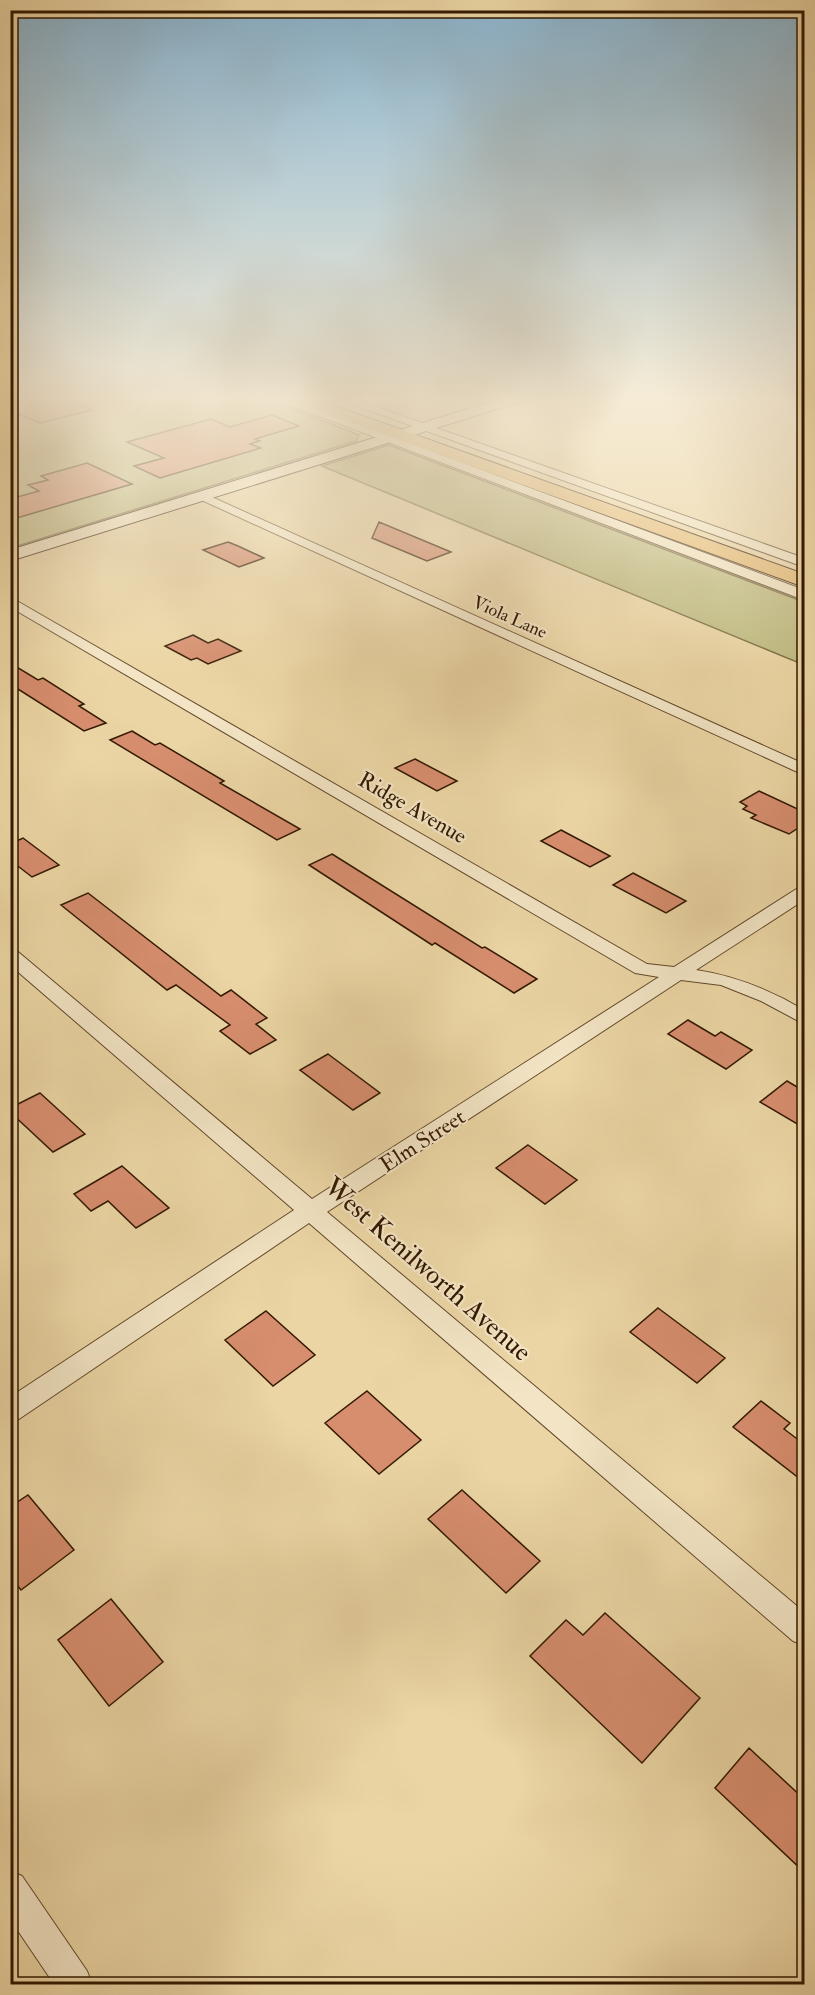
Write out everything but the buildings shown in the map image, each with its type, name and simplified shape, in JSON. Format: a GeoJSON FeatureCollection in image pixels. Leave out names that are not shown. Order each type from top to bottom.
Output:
{"type":"FeatureCollection","features":[{"type":"Feature","properties":{"kind":"highway"},"geometry":{"type":"LineString","coordinates":[[557,490],[804,582]]}},
{"type":"Feature","properties":{"kind":"highway"},"geometry":{"type":"LineString","coordinates":[[565,490],[804,574]]}},
{"type":"Feature","properties":{"kind":"highway"},"geometry":{"type":"LineString","coordinates":[[761,548],[804,564]]}},
{"type":"Feature","properties":{"kind":"main road"},"geometry":{"type":"LineString","coordinates":[[10,556],[220,490]]}},
{"type":"Feature","properties":{"kind":"street"},"geometry":{"type":"LineString","coordinates":[[544,490],[804,595]]}},
{"type":"Feature","properties":{"kind":"street"},"geometry":{"type":"LineString","coordinates":[[581,490],[761,548]]}},
{"type":"Feature","properties":{"kind":"street","name":"Viola Lane"},"geometry":{"type":"LineString","coordinates":[[201,496],[804,770]]}},
{"type":"Feature","properties":{"kind":"street","name":"Ridge Avenue"},"geometry":{"type":"LineString","coordinates":[[10,601],[642,969],[725,980],[768,997],[804,1018]]}},
{"type":"Feature","properties":{"kind":"street","name":"Elm Street"},"geometry":{"type":"LineString","coordinates":[[10,1411],[312,1210],[682,973],[804,892]]}},
{"type":"Feature","properties":{"kind":"street","name":"West Kenilworth Avenue"},"geometry":{"type":"LineString","coordinates":[[10,955],[804,1631]]}},
{"type":"Feature","properties":{"kind":"street"},"geometry":{"type":"LineString","coordinates":[[10,1888],[74,1984]]}},
{"type":"Feature","properties":{"kind":"shaded area"},"geometry":{"type":"Polygon","coordinates":[[[11,490],[198,490],[11,548],[11,490]]]}},
{"type":"Feature","properties":{"kind":"shaded area"},"geometry":{"type":"Polygon","coordinates":[[[380,490],[508,490],[804,602],[804,665],[380,490]]]}}]}
